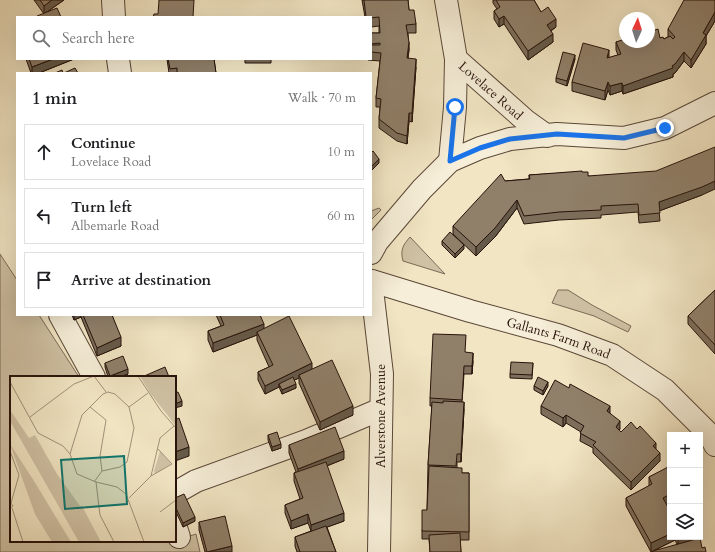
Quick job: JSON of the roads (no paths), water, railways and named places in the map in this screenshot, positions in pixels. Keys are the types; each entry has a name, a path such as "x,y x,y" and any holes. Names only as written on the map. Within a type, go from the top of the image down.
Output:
{"street":[{"path":"113,0 114,16"},
{"name":"Lovelace Road","path":"446,0 456,58 455,107 450,161"},
{"name":"Lovelace Road","path":"456,58 526,121 547,136"},
{"path":"118,60 120,72"},
{"path":"372,251 377,242 422,189 450,161 480,148 510,139 557,134 624,138 665,128 715,103"},
{"name":"Alverstone Avenue","path":"372,281 382,374 379,552"},
{"name":"Gallants Farm Road","path":"372,281 470,311 558,335 612,355 665,390 710,435 715,445"},
{"path":"61,316 93,376"},
{"path":"176,492 196,481 306,441 381,409"}]}
